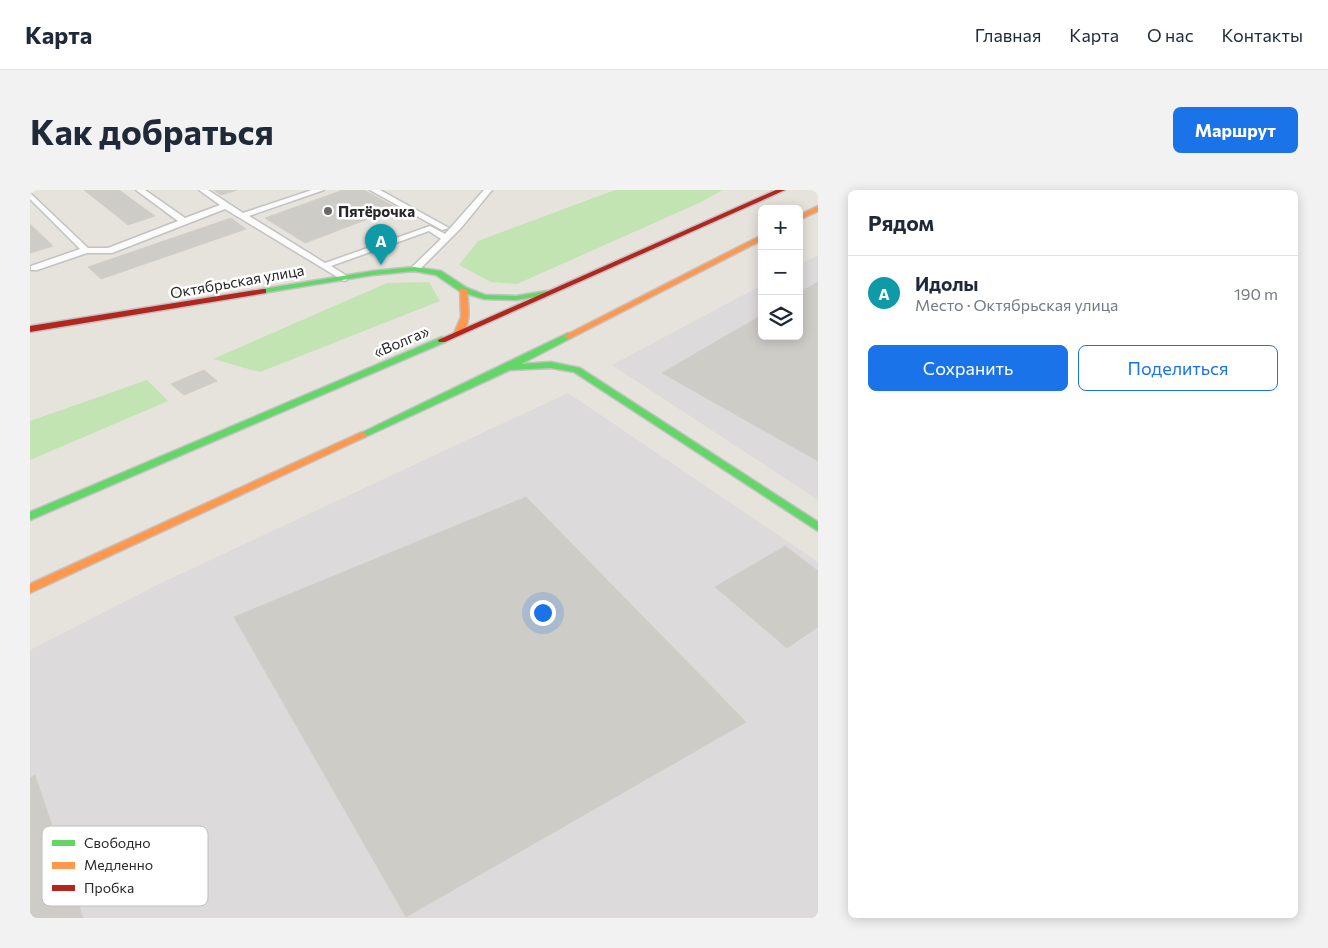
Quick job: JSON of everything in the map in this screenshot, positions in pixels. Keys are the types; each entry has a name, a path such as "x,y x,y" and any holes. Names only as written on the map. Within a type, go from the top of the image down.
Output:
{"main road":[{"name":"«Волга»","path":"30,516 458,333 782,190"},
{"path":"803,216 818,208"},
{"path":"30,589 508,367 758,239"},
{"name":"Октябрьская улица","path":"30,330 344,278 415,269 438,273 463,290 483,297 527,297 547,293"},
{"path":"458,333 464,325 466,318 463,290"},
{"path":"576,331 568,338 567,352 577,370"},
{"path":"508,367 544,364 562,365 577,370 818,527"}],"lane":[{"path":"140,190 184,221"},
{"path":"203,190 344,278"},
{"path":"242,216 320,190"},
{"path":"374,190 452,231"},
{"path":"415,269 488,190"},
{"path":"30,195 86,250"},
{"path":"31,268 86,250 109,251 226,206"},
{"path":"324,266 430,228 445,238"}],"shaded area":[{"path":"818,255 818,500 612,365 758,287 758,340 803,340 803,263"},
{"path":"568,393 818,562 818,918 30,918 30,650 161,583"}],"green space":[{"path":"615,190 723,190 699,203 517,284 491,282 459,265 478,241"},
{"path":"429,282 440,301 260,372 213,359 387,283"},
{"path":"147,380 168,401 30,460 30,421"}],"building":[{"path":"84,190 119,190 155,216 128,225"},
{"path":"214,190 237,190 221,195"},
{"path":"343,190 364,190 397,208 305,243 265,218"},
{"path":"231,218 246,229 101,279 88,267"},
{"path":"30,224 53,246 30,253"},
{"path":"818,282 818,461 662,373 758,317 758,340 803,340 803,291"},
{"path":"204,370 217,381 184,395 171,384"},
{"path":"526,497 746,722 406,917 234,617"},
{"path":"785,546 818,571 818,627 787,648 715,587"},
{"path":"35,775 52,826 42,826 42,906 79,906 83,918 30,918 30,778"}],"traffic: fast":[{"path":"263,291 373,273 414,269 438,273 464,290 484,297 516,298 547,293"},
{"path":"362,435 508,367 568,336"},
{"path":"30,516 442,340"},
{"path":"508,367 551,365 577,370 818,527"}],"traffic: slow":[{"path":"803,216 818,208"},
{"path":"568,336 758,239"},
{"path":"458,333 465,317 463,290"},
{"path":"30,589 362,435"}],"traffic: jam":[{"path":"442,340 782,190"},
{"path":"30,329 263,291"}],"place":[{"name":"Пятёрочка","path":"328,211"},
{"name":"Идолы","path":"381,265"}]}
